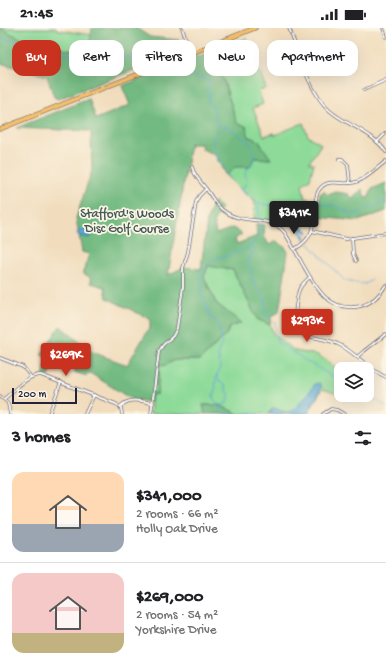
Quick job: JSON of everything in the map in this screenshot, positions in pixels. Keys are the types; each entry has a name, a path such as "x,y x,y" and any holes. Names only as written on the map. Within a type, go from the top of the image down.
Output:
{"main road":[{"path":"196,51 255,28"},
{"path":"0,129 133,76"}],"street":[{"path":"182,28 186,40"},
{"path":"289,28 312,86 323,104 336,116 366,132 386,152"},
{"path":"383,28 386,37"},
{"path":"364,90 386,80"},
{"path":"377,142 386,133"},
{"path":"339,159 342,159 348,165 350,183"},
{"path":"294,249 306,241 312,231 316,196 322,186 326,183 350,183 361,180 386,161"},
{"path":"192,167 206,190 220,208 228,214 235,217 264,221 278,226 285,233 310,277 322,294 332,302 340,306 353,307 364,305 382,292 386,285"},
{"path":"151,414 159,350 163,344 173,336 177,328 183,287 184,268 196,202 206,190"},
{"path":"312,231 341,238 352,238 386,233"},
{"path":"352,238 353,254 356,261"},
{"path":"310,277 301,284 298,292 294,320 297,329 307,336 335,343 386,377"},
{"path":"357,357 386,334"},
{"path":"0,358 23,368 31,377"},
{"path":"4,399 31,377 41,375 116,404 120,407 122,414"},
{"path":"49,414 61,382"},
{"path":"85,414 94,395"},
{"path":"0,396 8,403 10,414"},
{"path":"120,407 124,402 129,400 152,403"},
{"path":"323,414 330,409 338,410 344,414"}],"green space":[{"path":"0,28 57,28 57,30 93,35 93,40 69,40 69,62 61,62 61,40 12,40 12,63 0,63"},
{"path":"0,28 24,40 12,40 12,66 0,63"},
{"path":"92,28 136,28 150,37 179,40 132,40 132,71 124,74 124,40 90,40"},
{"path":"61,49 69,50 69,76 118,76 58,99 54,97 47,76 61,76"},
{"name":"Stafford's Woods Disc Golf Course","path":"204,54 204,76 219,76 223,78 237,123 246,126 249,137 258,140 271,159 254,158 250,167 235,167 226,176 215,155 202,149 201,144 190,144 168,275 184,267 201,269 207,220 214,201 221,208 214,222 216,234 233,228 242,234 235,239 237,244 257,236 256,224 265,225 264,236 269,245 276,241 285,247 288,252 279,312 271,317 270,325 257,319 233,270 208,266 204,277 216,303 241,323 230,327 226,335 200,360 175,360 163,366 160,362 157,394 152,394 151,402 131,399 90,373 87,376 74,372 76,368 55,359 49,377 43,376 48,358 41,355 60,326 92,352 127,365 150,327 150,319 107,298 105,287 91,283 91,278 83,273 89,254 82,252 76,218 92,170 91,131 16,128 89,99 96,119 130,105 122,86 147,76 196,76 196,57"},
{"path":"259,70 266,88 259,91 263,104 253,108 264,136 274,133 275,135 303,123 308,136 321,144 309,163 314,163 310,179 302,185 305,198 314,201 313,210 288,206 280,210 271,223 254,218 255,202 226,176 235,167 254,158 271,159 237,124 223,78 219,76 259,76"},
{"path":"386,183 386,211 358,221 318,217 320,194 324,191 328,195 336,192 349,194 352,199 363,189 365,198 369,197 372,189"},
{"path":"208,266 233,270 257,319 270,325 274,335 295,351 318,355 334,366 334,393 322,389 308,414 238,414 219,405 204,405 205,414 150,414 152,394 157,394 160,361 163,366 175,360 200,360 226,335 230,327 241,323 216,303 204,277"},
{"path":"203,405 219,405 238,414 205,414"}],"water":[{"path":"84,229 89,231 92,233 91,236 88,238 79,236 77,233 79,230"},
{"path":"319,383 322,387 307,414 269,414 274,408 285,412 294,409 315,384"}],"waterway":[{"path":"0,38 35,47 42,52 51,51 89,58 132,57"},
{"path":"194,76 208,80 209,86 206,91 211,94 208,102 215,111 218,128 213,142 218,160 223,169 236,185 250,198 261,203 277,207 284,211"},
{"path":"218,126 228,127 250,143 256,156 250,167 246,170 245,175 247,182 242,191"},
{"path":"318,205 333,205 353,214 359,213 386,200"},
{"path":"258,203 259,217"},
{"path":"276,206 289,203 314,205"},
{"path":"284,211 307,232"},
{"path":"220,407 218,407 213,397 216,377 220,368 218,352 222,343 219,327 215,320 210,317 204,299 201,295 202,270 216,257 225,257 236,252 238,253 251,245 258,238 261,229 260,223"},
{"path":"298,226 305,239"},
{"path":"308,243 344,280 365,284 372,280"},
{"path":"252,246 253,253 249,256 247,262 251,270 252,279 257,288 265,297 265,313 275,323 277,342 334,377"},
{"path":"217,375 219,381 225,385 227,392 230,394 227,403 220,407"},
{"path":"374,399 386,406"},
{"path":"220,407 221,413 234,414"},
{"path":"244,414 248,412 257,414"}]}
